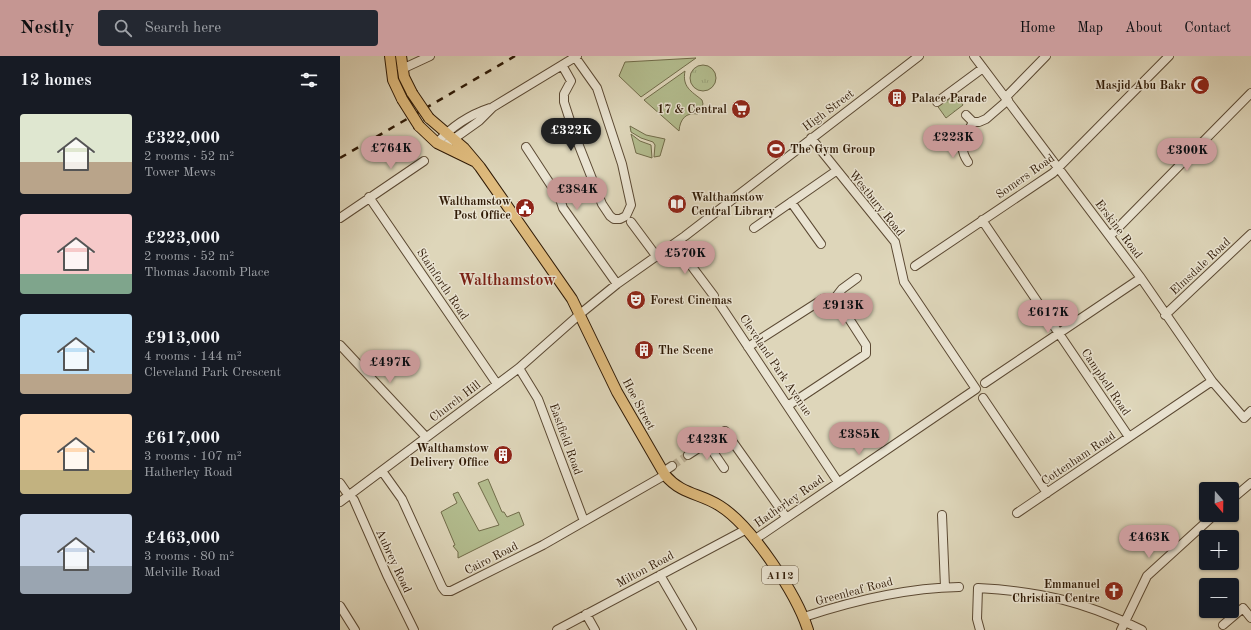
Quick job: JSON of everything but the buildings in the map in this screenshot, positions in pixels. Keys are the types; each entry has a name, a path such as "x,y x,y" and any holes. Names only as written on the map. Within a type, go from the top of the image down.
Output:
{"main road":[{"name":"Hoe Street","path":"390,56 393,80 402,99 419,126 441,145 474,161"},
{"name":"Hoe Street","path":"401,56 405,81 429,118 464,148 480,167 566,289 580,314 616,392 664,474 675,486 724,509 745,530 783,579 804,617 808,630"},
{"path":"391,70 402,69"}],"street":[{"path":"402,69 430,56"},
{"name":"High Street","path":"580,314 617,284 675,244 919,56"},
{"name":"Erskine Road","path":"974,56 1141,278 1165,315 1212,381 1244,418 1251,411"},
{"path":"966,114 973,122 980,122 986,119 1046,56"},
{"name":"Somers Road","path":"915,266 1059,168 1169,56"},
{"path":"441,145 449,136 478,121 493,107 562,65 576,57 597,88 622,164 631,205 626,216 620,219 614,219 610,216 602,204 574,133 564,102 564,94 571,81 562,65"},
{"path":"937,102 983,68"},
{"path":"1110,236 1251,93"},
{"path":"968,162 962,154 961,148 973,122"},
{"name":"Westbury Road","path":"811,138 836,171 895,242 904,282 976,388"},
{"path":"526,147 560,199 563,208 617,284"},
{"path":"340,218 424,161"},
{"path":"754,228 836,171"},
{"name":"Stainforth Road","path":"369,197 497,384"},
{"path":"791,202 821,244"},
{"name":"Campbell Road","path":"982,220 1129,437"},
{"path":"631,222 657,257"},
{"name":"Elmsdale Road","path":"1165,315 1251,234"},
{"path":"675,244 714,296"},
{"path":"748,347 823,299 835,298 842,289 858,278"},
{"path":"985,383 1141,278"},
{"path":"789,405 866,354 866,345 835,298"},
{"name":"Cleveland Park Avenue","path":"719,303 789,405 838,482"},
{"name":"Church Hill","path":"340,502 351,498 382,471 426,437 439,429 520,368 580,314"},
{"path":"340,345 426,437"},
{"name":"Eastfield Road","path":"520,368 538,399 584,522"},
{"name":"Cottenham Road","path":"1017,513 1212,381"},
{"name":"Hatherley Road","path":"754,540 976,388"},
{"path":"982,398 1047,493"},
{"path":"688,456 725,431 786,517"},
{"path":"707,443 724,468"},
{"name":"Cairo Road","path":"382,471 402,499 444,591 450,591 481,577 584,522 664,474 672,466"},
{"name":"Aubrey Road","path":"340,483 351,498 414,630"},
{"path":"1239,493 1251,483"},
{"path":"942,515 945,587"},
{"path":"1121,630 1147,576 1152,569 1206,522"},
{"name":"Milton Road","path":"557,630 745,530"},
{"path":"660,575 692,630"},
{"name":"Greenleaf Road","path":"804,617 838,605 886,594 945,587 959,587"},
{"path":"980,630 977,619 978,588 1011,590 1047,595 1090,607 1142,630"},
{"path":"340,606 355,630"},
{"path":"1223,625 1243,608 1251,618"},
{"path":"586,614 595,630"}],"green space":[{"path":"696,58 641,97 619,76 625,62"},
{"path":"703,65 713,68 716,78 713,88 703,91 693,88 690,78 693,68"},
{"path":"685,71 684,76 686,85 702,100 703,104 698,114 690,114 684,117 679,131 644,100"},
{"path":"954,92 963,105 946,118 936,104"},
{"path":"630,126 646,135 665,139 660,156 654,157 655,145 653,142 641,138 631,132"},
{"path":"631,134 640,141 651,145 652,158 636,153"},
{"path":"488,479 502,512 504,512 507,517 519,512 524,525 458,558 458,552 453,546 455,545 441,512 457,503 453,494 458,492 479,531 499,525 478,483"}],"tunnel":[{"path":"672,466 688,455"}],"railway":[{"path":"340,158 515,56"}],"place":[{"name":"Masjid Abu Bakr","path":"1200,85"},
{"name":"Palace Parade","path":"897,98"},
{"name":"17 & Central","path":"741,109"},
{"name":"The Gym Group","path":"776,149"},
{"name":"Walthamstow Central Library","path":"677,204"},
{"name":"Walthamstow Post Office","path":"525,208"},
{"name":"Forest Cinemas","path":"636,300"},
{"name":"The Scene","path":"644,350"},
{"name":"Walthamstow Delivery Office","path":"503,455"},
{"name":"Emmanuel Christian Centre","path":"1114,591"}],"district":[{"name":"Walthamstow","path":"507,279"}]}
